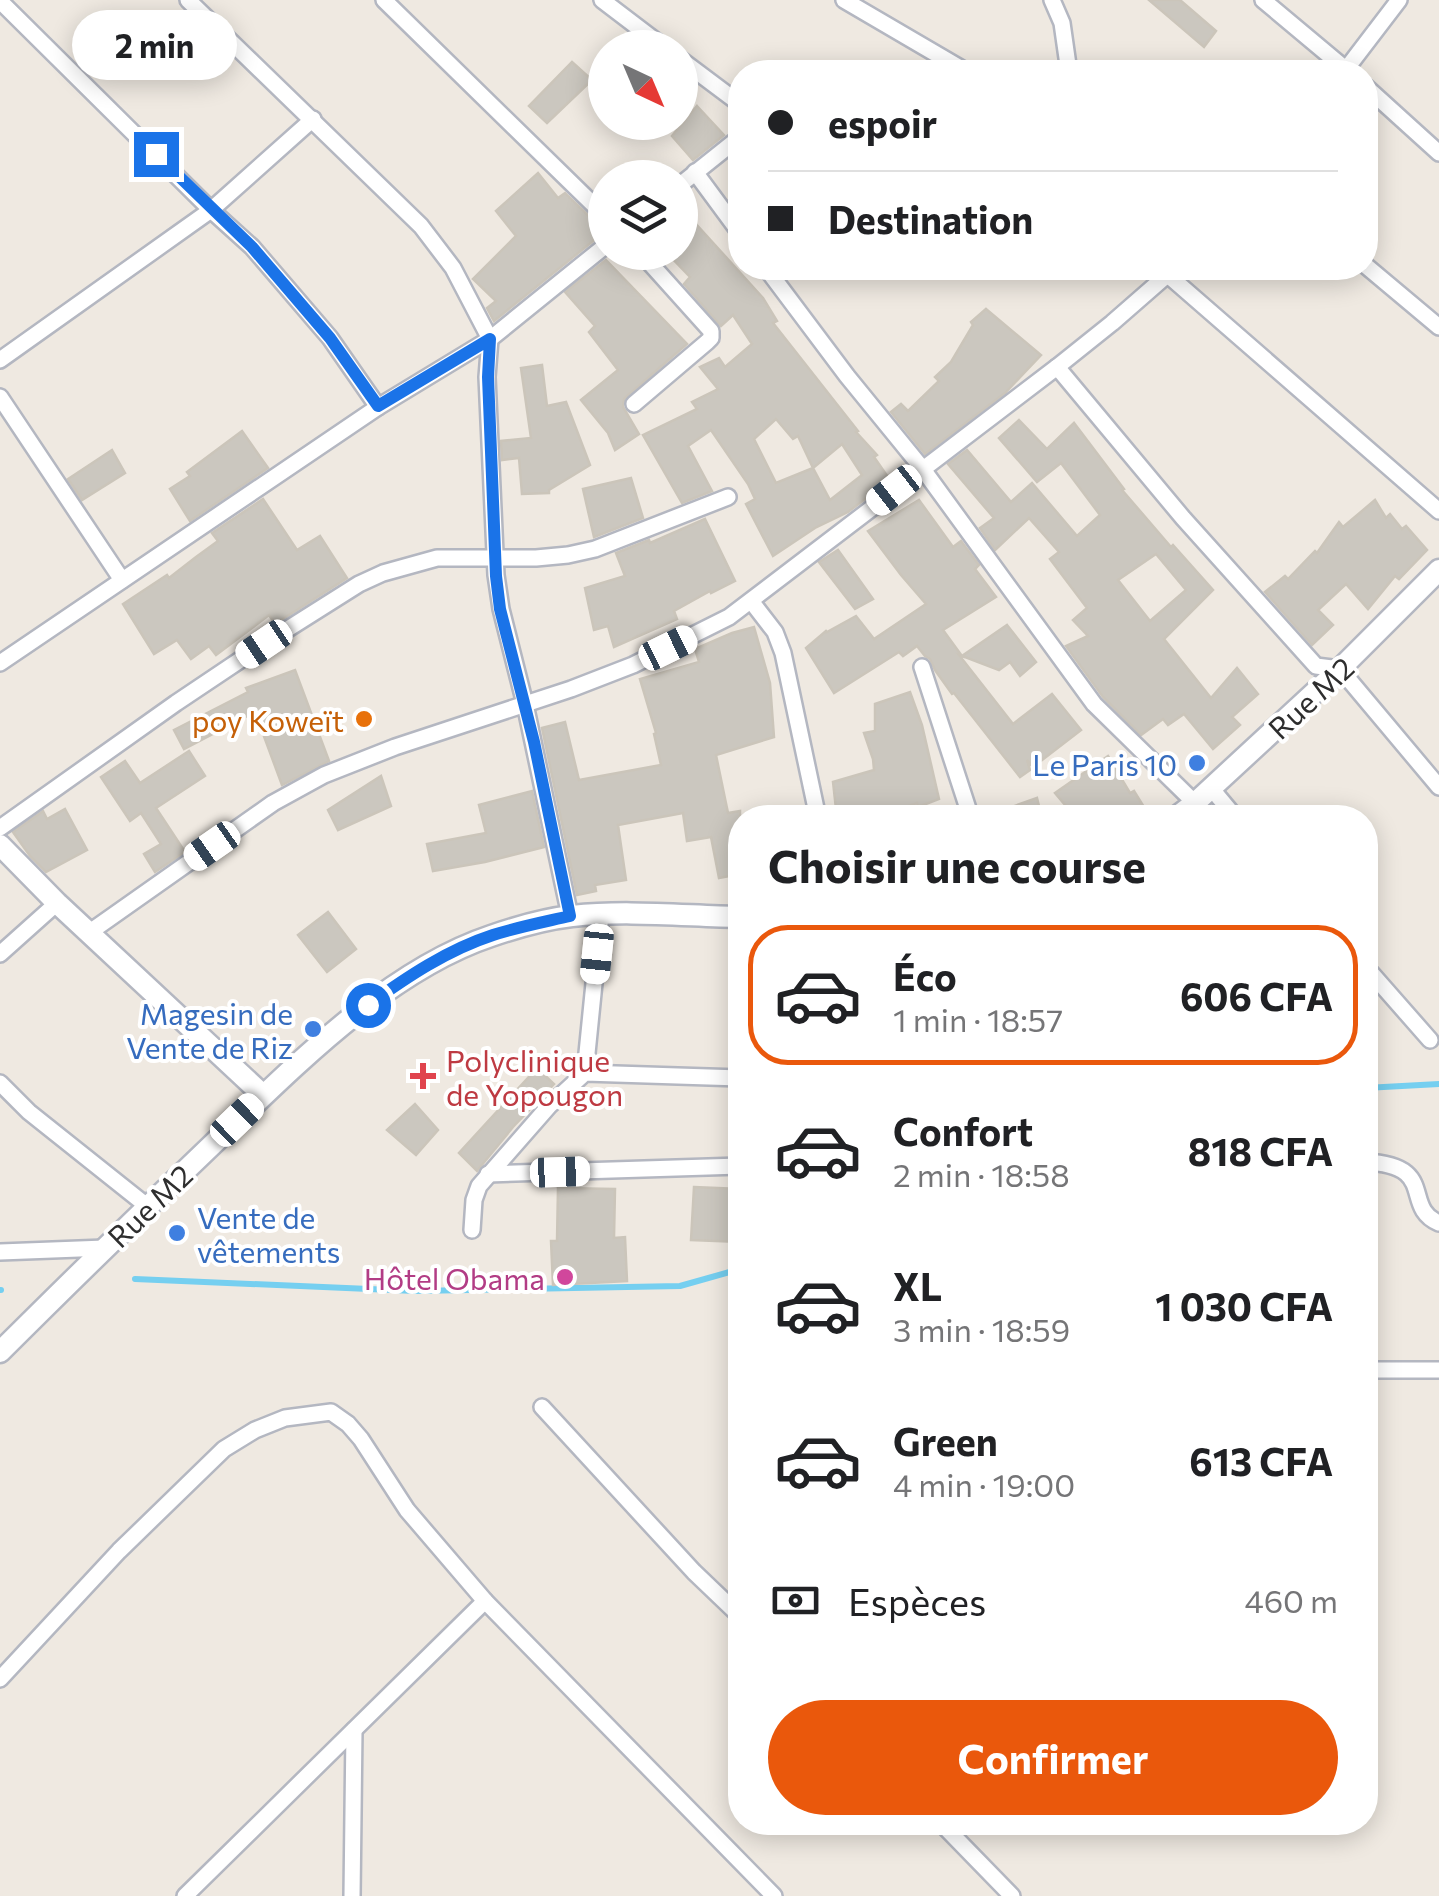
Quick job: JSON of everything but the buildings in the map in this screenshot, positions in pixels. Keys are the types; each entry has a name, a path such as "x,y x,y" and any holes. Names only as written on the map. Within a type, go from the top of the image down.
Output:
{"street":[{"path":"188,0 405,208 437,244 490,339 488,377 500,609 525,704 570,916"},
{"path":"384,0 588,199"},
{"path":"602,0 641,30"},
{"path":"844,0 946,60"},
{"path":"1052,0 1062,24 1067,60"},
{"path":"1263,0 1333,60"},
{"path":"1356,60 1399,0"},
{"path":"0,1 252,247 358,374 378,406"},
{"path":"698,72 728,95"},
{"path":"1378,98 1439,152"},
{"path":"0,360 211,210 312,119"},
{"path":"698,170 728,146"},
{"path":"698,176 728,217"},
{"path":"0,664 378,406 490,339 588,260"},
{"path":"634,404 711,338 708,325 657,270"},
{"path":"1378,276 1439,327"},
{"path":"775,280 922,468 1094,704 1216,805"},
{"path":"90,932 273,804 324,775 633,665 730,617 1057,368 1160,280"},
{"path":"1181,280 1439,511"},
{"path":"1057,368 1183,518 1316,666 1340,670 1439,787"},
{"path":"0,396 122,580"},
{"path":"0,828 176,703 360,584 409,564 437,558 568,555 595,549 728,497"},
{"name":"Rue M2","path":"1192,805 1340,670 1439,570"},
{"path":"751,601 775,632 783,653 815,805"},
{"path":"922,667 967,805"},
{"path":"0,845 263,1096"},
{"path":"0,954 57,903"},
{"path":"472,1230 478,1186 584,1073 601,914"},
{"name":"Rue M2","path":"0,1352 263,1096 368,1005 410,975 490,936 570,916 728,917"},
{"path":"1378,981 1430,1040"},
{"path":"584,1073 728,1078"},
{"path":"0,1083 29,1112 148,1206"},
{"path":"1378,1163 1403,1168 1414,1176 1423,1211 1439,1223"},
{"path":"488,1174 728,1166"},
{"path":"0,1252 105,1248"},
{"path":"1378,1370 1439,1370"},
{"path":"542,1407 728,1605"},
{"path":"0,1679 119,1551 224,1449 254,1430 285,1418 330,1412 362,1439 407,1510 485,1601 774,1896"},
{"path":"185,1896 485,1601"},
{"path":"352,1896 354,1730"},
{"path":"953,1835 1012,1896"},
{"path":"204,1878 204,1896"}],"waterway":[{"path":"1378,1087 1439,1084"},
{"path":"135,1279 415,1291 680,1286 728,1272"}],"place":[{"name":"poy Koweït","path":"364,719"},
{"name":"Le Paris 10","path":"1197,763"},
{"name":"Magesin de Vente de Riz","path":"313,1029"},
{"name":"Polyclinique de Yopougon","path":"423,1076"},
{"name":"Vente de vêtements","path":"177,1233"},
{"name":"Hôtel Obama","path":"565,1277"}],"route":[{"path":"156,154 252,247 330,338 378,406 490,339 488,377 500,609 534,742 570,916 490,936 460,948 410,975 368,1005"}]}
